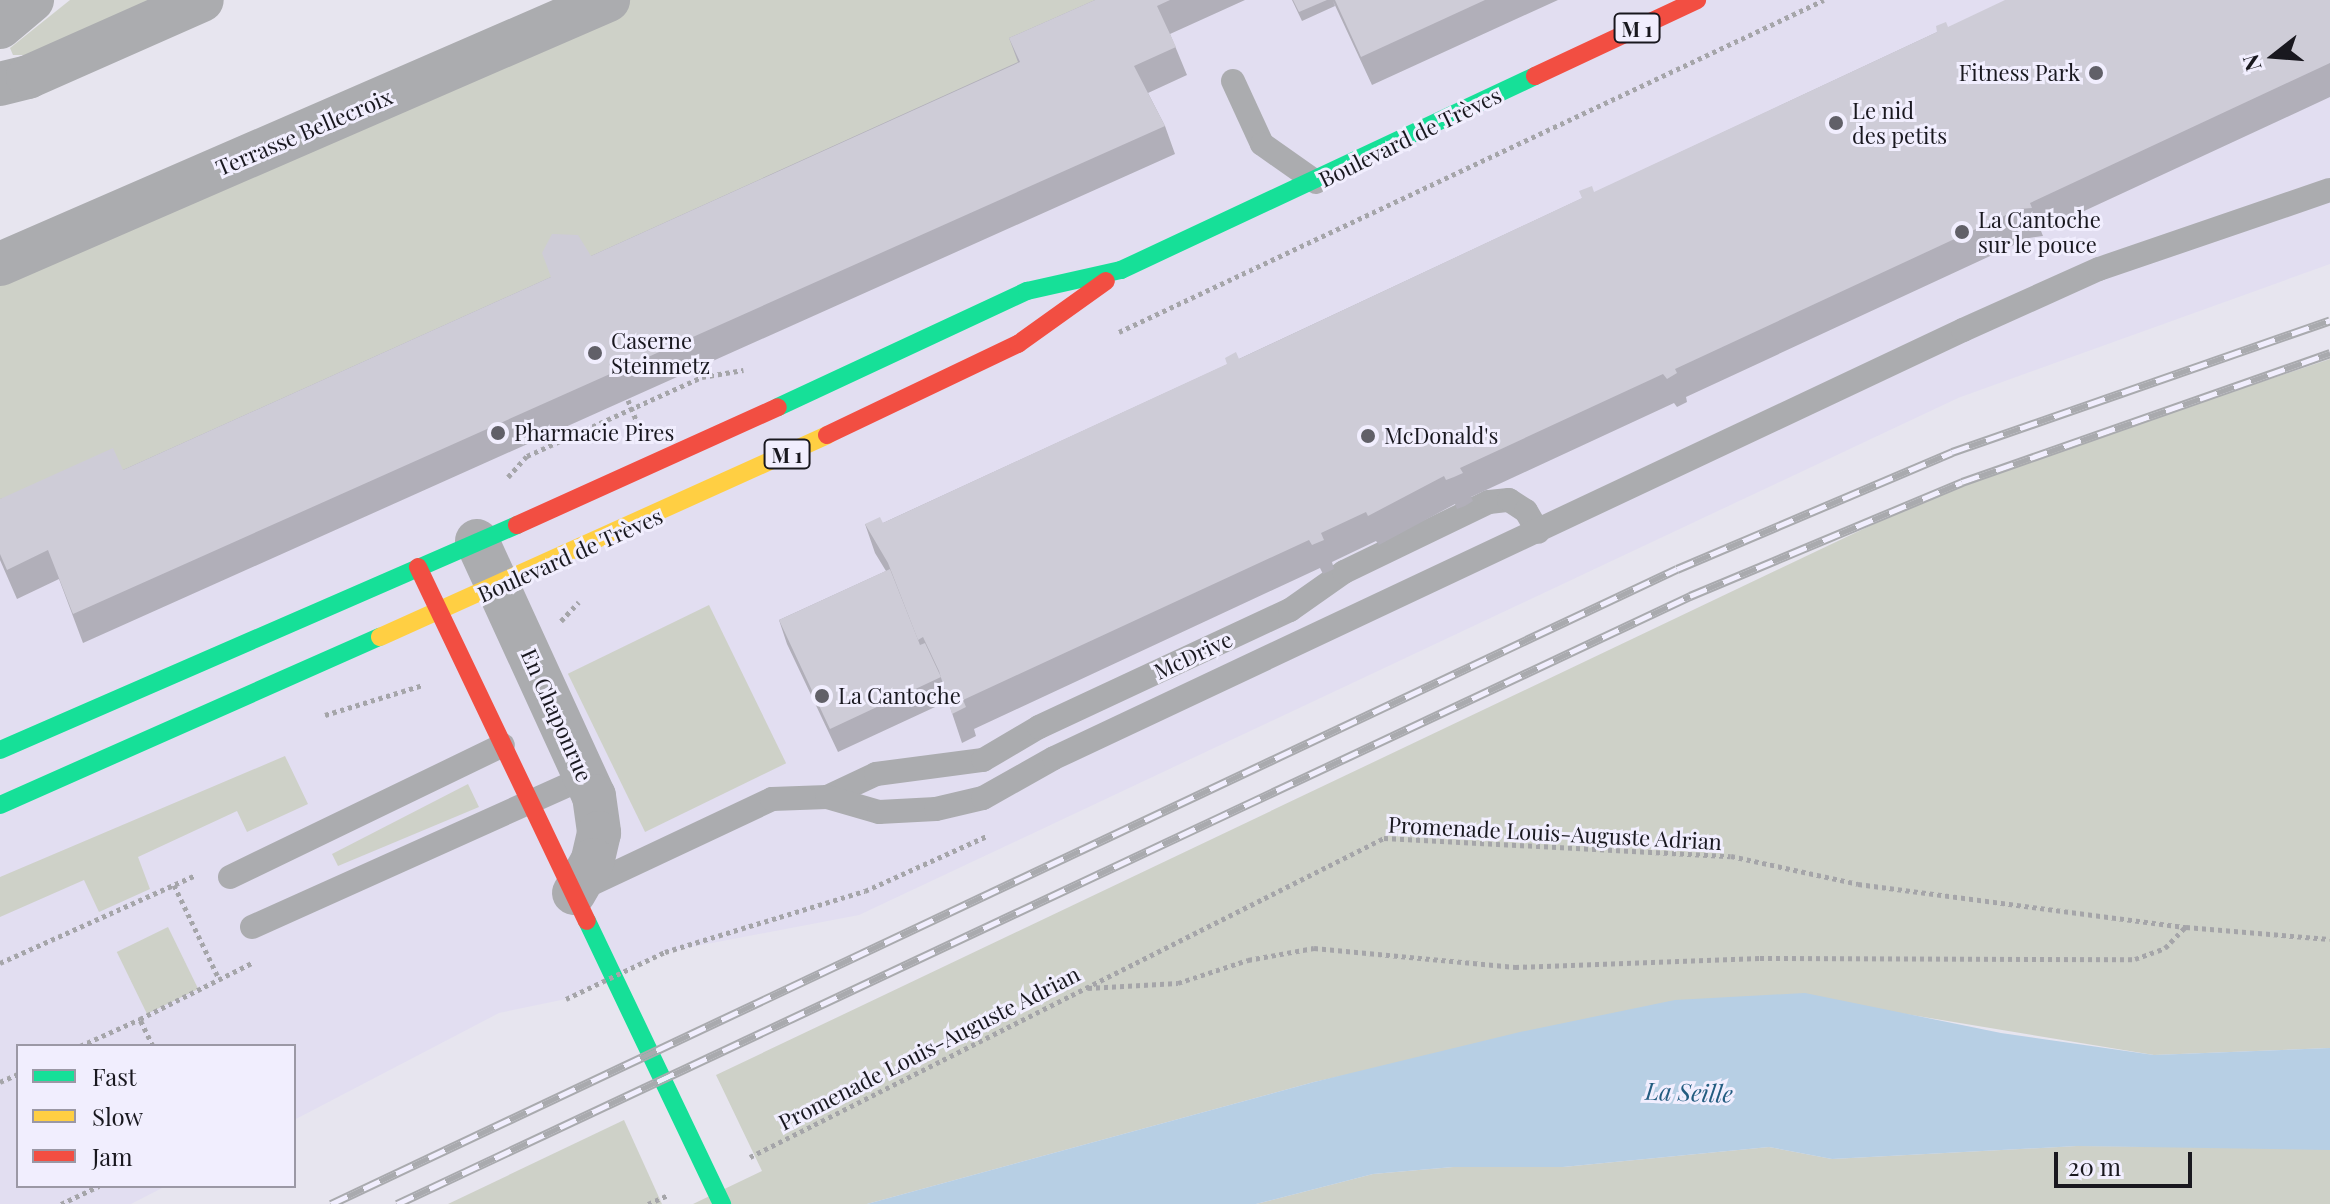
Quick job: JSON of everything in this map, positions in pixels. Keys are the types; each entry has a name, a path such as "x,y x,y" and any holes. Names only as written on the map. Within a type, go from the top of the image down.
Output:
{"main road":[{"name":"Boulevard de Trèves","path":"0,805 441,614 1018,344 1121,270 1316,182 1697,0"},
{"name":"Boulevard de Trèves","path":"0,750 646,469 1027,291 1121,270"},
{"path":"418,567 716,1191"}],"street":[{"path":"0,27 32,0"},
{"path":"0,84 28,77 202,0"},
{"name":"Terrasse Bellecroix","path":"0,264 608,0"},
{"name":"En Chaponrue","path":"477,541 586,777 599,833"},
{"path":"574,893 593,860 599,833"}],"lane":[{"path":"1233,81 1262,144 1316,182"},
{"path":"574,893 656,851 772,799 827,797 879,812 936,809 983,798 1054,758 1538,532 1736,435 2099,269 2330,190"},
{"name":"McDrive","path":"827,797 876,774 983,760 1039,727 1290,610 1344,572 1489,502 1509,500 1526,511 1538,532"},
{"path":"230,877 503,745"},
{"path":"252,927 532,804 586,777"},
{"path":"599,833 639,852 656,851"}],"path":[{"path":"1104,339 1824,0"},
{"path":"500,485 527,456 702,377 754,368"},
{"path":"628,400 639,429"},
{"path":"529,652 582,597"},
{"path":"566,999 665,952 865,891 994,833"},
{"name":"Promenade Louis-Auguste Adrian","path":"716,1191 1083,988 1384,838 1731,856 1858,884 2186,927 2330,939"},
{"path":"0,963 200,873"},
{"path":"174,885 219,979"},
{"path":"1083,988 1178,983 1248,960 1314,948 1515,967 1760,958 2135,959 2165,948 2186,927"},
{"path":"84,1044 256,961"},
{"path":"140,1019 152,1044"},
{"path":"61,1204 95,1188"}],"shaded area":[{"path":"70,0 154,0 27,55 13,55 10,48"},
{"path":"567,0 1168,0 0,532 0,247"},
{"name":"Caserne Steinmetz","path":"1168,0 2330,0 2330,264 1958,398 859,915 665,952 566,999 499,1013 296,1119 296,1044 16,1044 16,1188 162,1188 131,1204 0,1204 0,530"},
{"path":"2330,359 2330,1048 2154,1055 1875,1009 1609,1017 1314,1082 867,1204 693,1204 762,1171 716,1075 1962,482"},
{"path":"709,605 786,763 645,832 568,674"},
{"path":"285,756 308,804 247,832 237,811 138,857 150,889 99,912 84,880 0,917 0,877"},
{"path":"468,784 479,807 338,866 332,854"},
{"path":"168,927 198,989 147,1014 117,952"},
{"path":"624,1120 662,1204 448,1204"},
{"path":"2077,1146 2330,1150 2330,1204 1256,1204 1373,1174 1453,1167 1563,1167 1769,1147 1832,1159"}],"water":[{"name":"La Seille","path":"1805,993 2001,1033 2154,1055 2330,1048 2330,1150 2077,1146 1832,1159 1769,1147 1563,1167 1453,1167 1373,1174 1256,1204 867,1204 1314,1082 1520,1032 1675,1000"}],"building":[{"name":"Caserne Steinmetz","path":"1095,0 1170,0 1157,6 1176,47 1134,66 1165,126 73,614 48,550 7,570 0,554 0,499 113,448 123,470 551,277 542,253 552,234 578,235 591,256 1020,62 1009,38"},
{"path":"1293,0 1327,0 1299,12"},
{"path":"1335,0 1485,0 1361,57"},
{"path":"2005,0 2330,0 2330,63 2030,203 2032,208 2019,209 1675,369 1677,373 1667,379 1663,374 1460,468 1463,473 1446,480 1444,476 1368,516 1366,512 1321,533 1324,540 1312,545 1309,540 963,700 966,707 952,714 939,671 923,637 918,640 888,563 865,524 880,517 883,523 1227,364 1225,358 1236,352 1239,359 1582,198 1579,191 1592,186 1594,192 1937,32 1936,26 1946,22 1948,27"},
{"path":"890,569 920,645 925,643 941,677 830,729 779,620"}],"railway":[{"path":"331,1204 1677,569 1952,452 2330,320"},
{"path":"397,1204 1690,596 1962,482 2330,353"}],"traffic: fast":[{"path":"778,407 1027,291 1121,270 1535,76"},
{"path":"0,750 517,525"},
{"path":"0,805 380,637"},
{"path":"587,921 722,1204"}],"traffic: slow":[{"path":"380,637 827,435"}],"traffic: jam":[{"path":"1535,76 1697,0"},
{"path":"827,435 1018,344 1106,281"},
{"path":"517,525 778,407"},
{"path":"418,567 587,921"}],"place":[{"name":"Fitness Park","path":"2096,73"},
{"name":"Le nid des petits","path":"1836,123"},
{"name":"La Cantoche sur le pouce","path":"1962,232"},
{"name":"Caserne Steinmetz","path":"595,353"},
{"name":"Pharmacie Pires","path":"498,433"},
{"name":"McDonald's","path":"1368,436"},
{"name":"La Cantoche","path":"822,696"}]}
